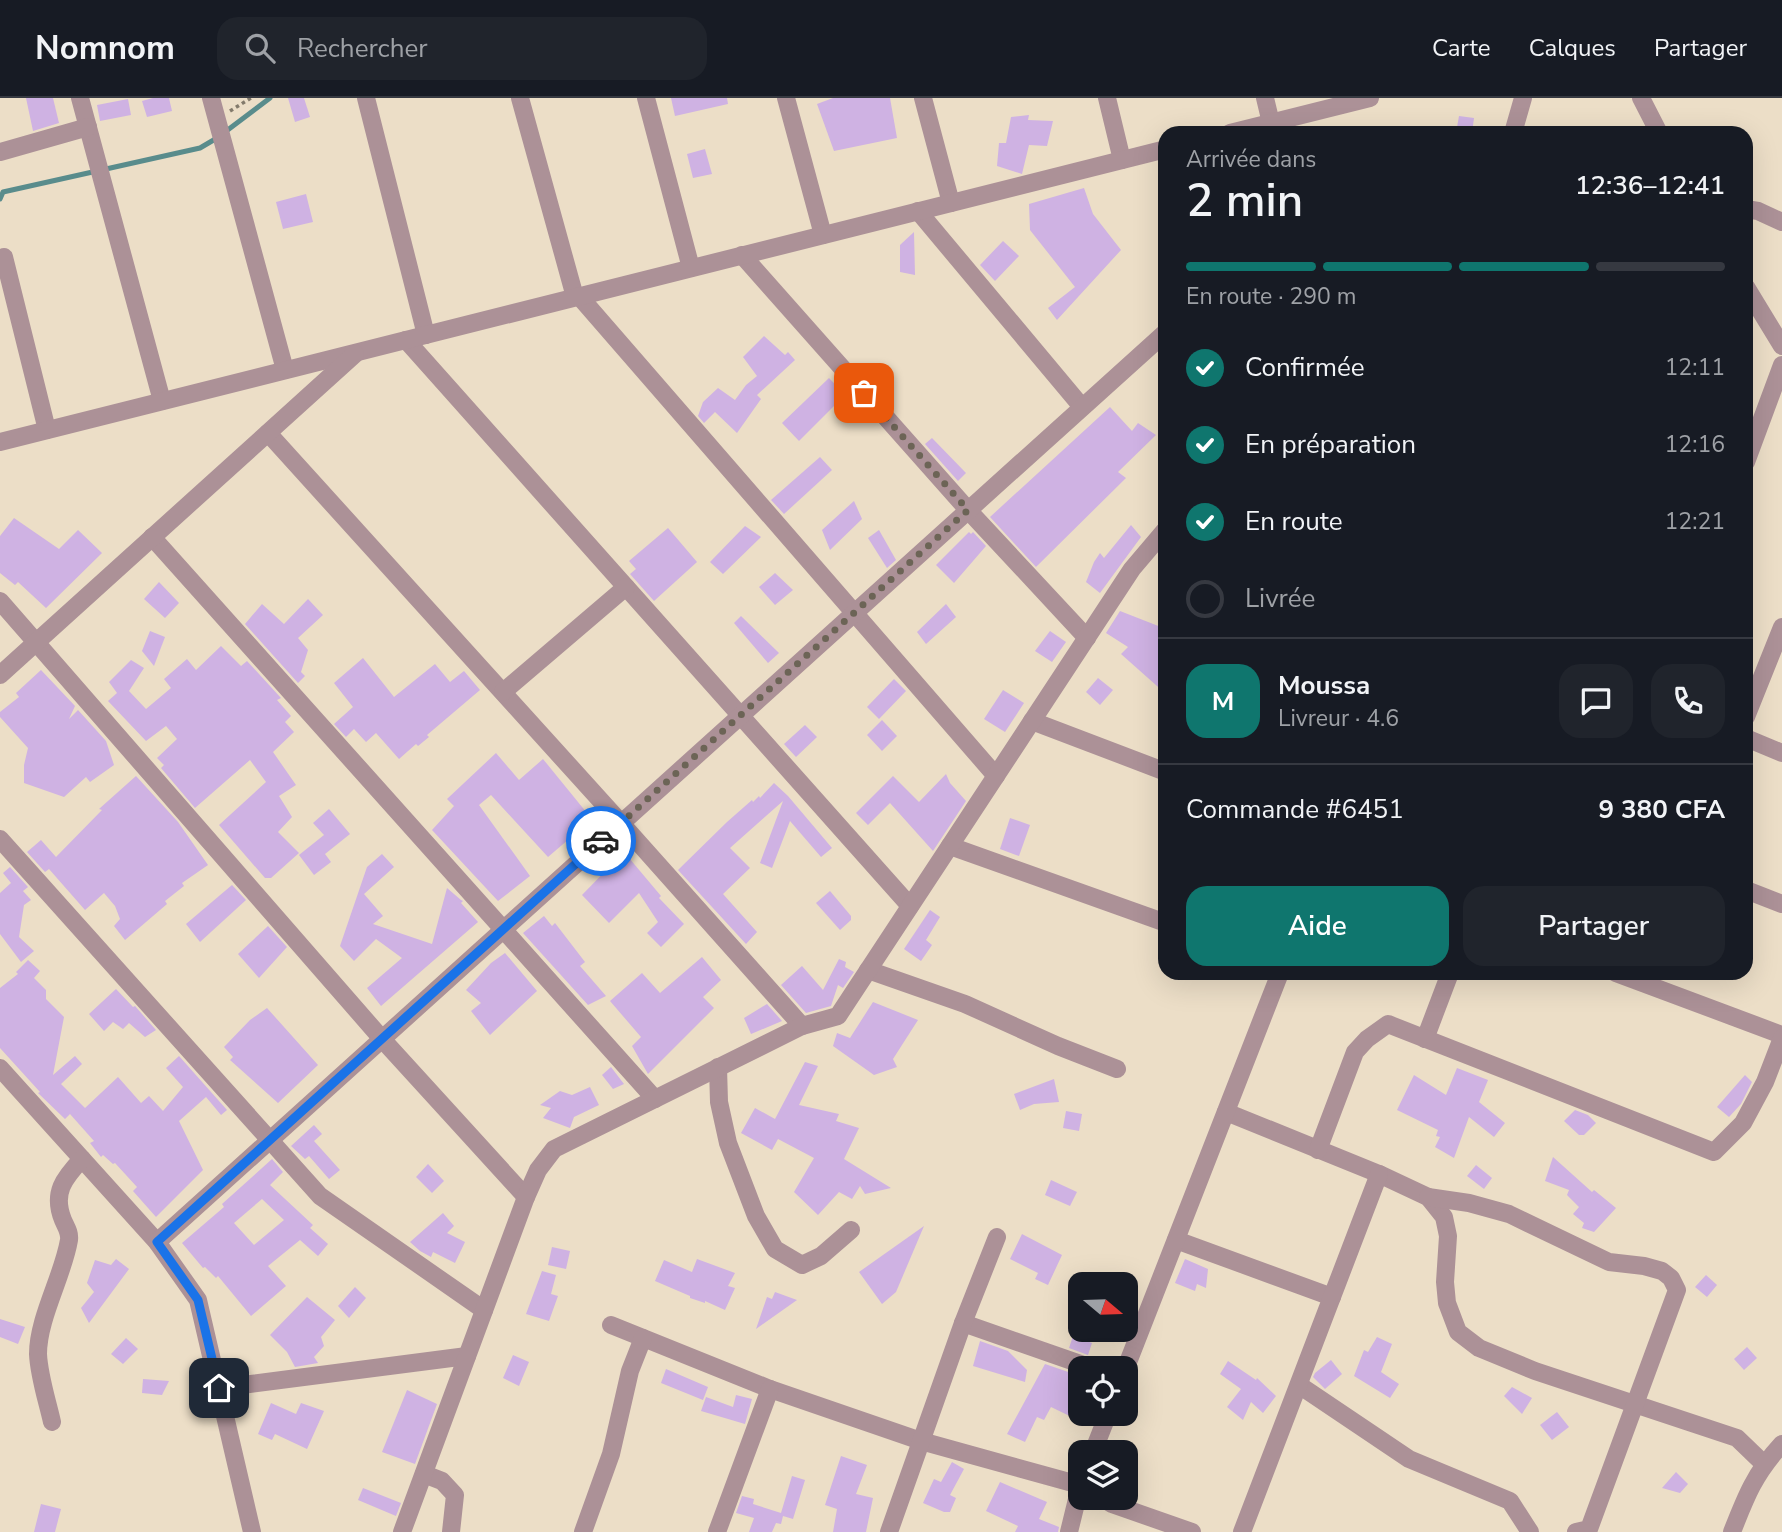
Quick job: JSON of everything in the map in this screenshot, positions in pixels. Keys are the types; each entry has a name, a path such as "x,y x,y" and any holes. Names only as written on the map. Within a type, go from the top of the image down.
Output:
{"street":[{"path":"80,98 162,401"},
{"path":"211,98 285,370"},
{"path":"366,98 426,335"},
{"path":"520,98 577,297 996,776"},
{"path":"646,98 691,268"},
{"path":"786,98 823,235"},
{"path":"923,98 951,203"},
{"path":"1107,98 1122,160"},
{"path":"1265,98 1271,123"},
{"path":"1259,126 1370,98"},
{"path":"1515,126 1522,98"},
{"path":"1641,98 1655,126"},
{"path":"0,152 88,127"},
{"path":"0,442 1158,151"},
{"path":"1753,210 1782,222"},
{"path":"918,211 1082,407"},
{"path":"742,255 968,510 1087,638"},
{"path":"4,257 47,430"},
{"path":"1753,298 1782,346"},
{"path":"157,1242 1158,339"},
{"path":"406,340 910,906"},
{"path":"0,675 358,352"},
{"path":"1753,442 1782,365"},
{"path":"268,433 802,1026"},
{"path":"152,537 655,1099"},
{"path":"402,1532 538,1170 554,1150 802,1026 838,1016 1132,569 1158,538"},
{"path":"503,692 626,587"},
{"path":"0,601 382,1038 526,1196"},
{"path":"1753,700 1782,627"},
{"path":"1032,721 1158,769"},
{"path":"1753,741 1782,753"},
{"path":"0,839 320,1196 484,1310"},
{"path":"950,846 1158,920"},
{"path":"1753,893 1782,904"},
{"path":"868,970 965,1004 1117,1069"},
{"path":"1130,1356 1277,980"},
{"path":"1425,1038 1447,980"},
{"path":"1318,1150 1355,1052 1367,1039 1388,1024 1714,1152 1742,1124 1765,1082 1782,1037 1634,980"},
{"path":"718,1068 719,1102 728,1143 756,1216 775,1249 802,1265 821,1256 851,1230"},
{"path":"0,1070 157,1242 198,1300 252,1532"},
{"path":"1226,1112 1379,1174 1428,1197 1469,1202 1509,1214 1609,1262 1644,1266 1662,1271 1671,1278 1676,1290 1588,1531"},
{"path":"52,1422 38,1354 41,1330 66,1256 69,1234 61,1217 58,1192 65,1176 82,1159"},
{"path":"1242,1532 1379,1174"},
{"path":"1428,1197 1444,1217 1448,1236 1447,1303 1458,1332 1479,1348 1513,1362 1737,1438 1764,1464"},
{"path":"889,1532 997,1237"},
{"path":"1176,1240 1332,1297"},
{"path":"964,1323 1068,1360"},
{"path":"611,1325 770,1389 921,1441 1068,1483"},
{"path":"583,1532 611,1454 630,1371 643,1338"},
{"path":"219,1388 467,1356"},
{"path":"1299,1385 1409,1460 1510,1501 1530,1532"},
{"path":"717,1532 770,1389"},
{"path":"1732,1532 1749,1487 1764,1464 1782,1444"},
{"path":"424,1474 442,1482 455,1495 451,1532"},
{"path":"1069,1532 1074,1510"},
{"path":"1129,1510 1192,1532"}],"path":[{"path":"217,119 251,98"}],"building":[{"path":"26,98 53,98 59,123 33,131"},
{"path":"169,98 172,111 147,117 142,101"},
{"path":"288,98 304,98 310,117 295,122"},
{"path":"671,98 727,98 728,104 675,116"},
{"path":"833,98 890,98 897,138 834,151 817,104"},
{"path":"128,99 131,115 100,121 97,105"},
{"path":"1029,115 1028,120 1053,121 1047,146 1029,145 1022,174 997,166 999,143 1006,143 1011,117"},
{"path":"1459,116 1474,118 1473,126 1457,126"},
{"path":"705,149 712,174 693,178 687,154"},
{"path":"1084,188 1093,214 1121,250 1057,320 1048,308 1075,287 1030,230 1029,204"},
{"path":"306,194 313,222 283,229 276,202"},
{"path":"914,232 915,275 900,272 900,245"},
{"path":"1003,241 1019,256 995,281 980,265"},
{"path":"764,336 785,355 788,352 795,360 757,395 761,399 737,433 715,412 704,423 698,416 703,402 718,388 735,400 757,376 743,357"},
{"path":"829,378 845,395 799,441 782,423"},
{"path":"1110,407 1132,431 1138,423 1156,435 1118,472 1126,478 1036,567 990,517"},
{"path":"932,438 966,473 958,481 925,444"},
{"path":"820,457 832,470 784,514 771,500"},
{"path":"854,501 862,519 830,550 822,530"},
{"path":"14,518 59,549 78,530 102,553 46,608 18,582 15,585 0,573 0,536"},
{"path":"1131,525 1141,537 1100,593 1086,582 1094,562 1100,553 1104,558"},
{"path":"745,526 761,537 723,574 710,562"},
{"path":"668,528 697,562 654,601 630,574 636,569 629,561"},
{"path":"879,530 896,560 887,568 868,538"},
{"path":"969,532 973,532 986,546 954,583 936,565"},
{"path":"775,573 793,590 775,605 759,587"},
{"path":"159,582 179,603 165,618 144,599"},
{"path":"308,599 323,615 298,638 308,650 301,672 305,676 298,683 245,624 262,604 284,624"},
{"path":"946,604 956,617 926,644 917,632"},
{"path":"1120,611 1158,626 1158,687 1121,654 1128,647 1106,633"},
{"path":"741,616 779,653 768,663 734,623"},
{"path":"150,631 165,637 154,666 142,651"},
{"path":"1050,631 1066,642 1052,662 1035,651"},
{"path":"221,646 241,666 247,661 281,698 277,700 291,716 285,722 294,732 273,752 296,785 279,796 292,817 278,832 299,853 271,878 265,878 219,825 266,782 250,760 195,808 161,768 164,765 157,758 177,739 166,726 146,741 108,701 117,693 109,682 131,660 144,668 129,691 146,709 171,688 164,679 187,659 196,670"},
{"path":"363,658 394,697 435,664 450,682 464,671 480,690 427,735 429,737 399,759 376,733 366,742 354,729 346,737 334,724 353,707 334,683"},
{"path":"41,670 75,706 69,719 78,710 106,741 114,765 90,782 86,777 64,797 24,783 28,748 0,717 0,712 19,697 16,693"},
{"path":"1098,678 1113,690 1100,705 1086,692"},
{"path":"894,679 906,691 879,719 867,707"},
{"path":"1003,690 1024,703 1005,732 984,719"},
{"path":"882,720 897,736 882,751 867,735"},
{"path":"805,725 817,737 796,757 784,744"},
{"path":"496,753 519,780 543,759 591,818 548,857 491,795 479,805 530,876 498,901 432,830 454,806 447,799"},
{"path":"946,774 950,783 966,801 933,851 890,803 868,825 856,813 893,776 919,802"},
{"path":"136,776 178,822 208,865 182,883 184,886 165,901 167,904 125,940 114,926 120,919 115,906 104,893 85,910 49,869 45,872 27,852 41,840 56,857 102,810 99,809"},
{"path":"774,783 832,848 821,857 790,821 772,868 760,863 783,801 730,848 750,868 723,894 757,932 746,944 678,870 727,822 752,800 753,802 759,796 760,798"},
{"path":"329,809 350,834 325,854 331,862 314,875 299,855 324,835 313,823"},
{"path":"1010,818 1030,825 1019,856 1000,849"},
{"path":"624,852 661,896 659,898 684,924 661,947 647,933 658,922 639,893 609,923 582,895"},
{"path":"382,854 394,867 364,894 383,916 373,924 432,944 447,888 463,901 461,903 478,922 381,1006 367,988 402,958 376,939 354,961 340,946 367,867"},
{"path":"10,867 28,887 23,891 31,900 24,905 19,937 34,951 21,962 0,934 0,893 11,883 3,873"},
{"path":"232,885 246,900 200,942 186,924"},
{"path":"830,891 851,916 851,920 840,930 816,903"},
{"path":"930,910 940,917 926,940 932,945 921,961 904,949"},
{"path":"544,916 552,926 555,923 585,962 580,966 606,996 588,1005 523,933"},
{"path":"268,926 287,947 259,978 238,954"},
{"path":"505,953 537,991 490,1035 471,1011 481,1003 466,990 491,963"},
{"path":"702,957 721,980 703,997 714,1008 648,1074 632,1046 641,1037 610,1001 642,973 660,993"},
{"path":"839,959 846,962 845,967 854,972 843,988 838,985 831,1006 806,1013 781,985 802,966 823,990"},
{"path":"28,960 40,971 34,978 46,990 46,999 64,1017 53,1075 75,1056 82,1064 61,1084 85,1108 118,1077 141,1103 149,1096 163,1111 183,1087 166,1068 179,1056 227,1110 221,1115 206,1097 179,1121 203,1170 156,1217 133,1191 137,1187 115,1163 103,1155 101,1157 90,1143 94,1141 70,1114 65,1119 38,1093 40,1092 0,1048 0,988 18,974 16,972"},
{"path":"116,989 156,1030 145,1037 129,1023 123,1029 113,1022 104,1031 89,1014"},
{"path":"873,1002 918,1020 893,1059 897,1067 874,1075 833,1046 837,1033 850,1038"},
{"path":"767,1004 782,1021 751,1034 744,1018"},
{"path":"267,1008 318,1065 278,1103 230,1060 233,1057 224,1047 250,1020"},
{"path":"805,1062 818,1066 799,1105 839,1114 836,1121 859,1128 844,1159 891,1188 865,1194 860,1186 852,1199 839,1192 818,1215 794,1192 814,1158 778,1139 772,1150 741,1133 755,1108 775,1119"},
{"path":"611,1067 624,1084 613,1089 602,1075"},
{"path":"1457,1068 1488,1080 1479,1102 1505,1123 1494,1137 1469,1117 1454,1158 1435,1147 1440,1137 1436,1136 1438,1130 1397,1110 1414,1075 1446,1095"},
{"path":"1745,1075 1752,1082 1741,1104 1729,1117 1717,1107"},
{"path":"1054,1079 1059,1102 1034,1104 1020,1110 1014,1094"},
{"path":"590,1087 599,1105 574,1117 570,1128 543,1118 551,1108 540,1105 560,1091 572,1095"},
{"path":"1575,1110 1588,1115 1596,1123 1584,1135 1579,1135 1564,1121"},
{"path":"1066,1111 1082,1114 1079,1131 1063,1128"},
{"path":"314,1125 322,1134 314,1141 340,1170 329,1179 309,1156 305,1159 291,1146"},
{"path":"1553,1157 1592,1192 1594,1190 1616,1208 1594,1232 1582,1228 1584,1223 1573,1214 1579,1207 1567,1195 1569,1190 1545,1181"},
{"path":"272,1159 283,1172 270,1185 313,1225 310,1228 328,1244 318,1256 300,1240 268,1266 286,1286 251,1316 218,1276 216,1278 203,1268 182,1243 224,1207 222,1204","holes":["262,1199 284,1220 254,1245 234,1223"]},
{"path":"428,1164 444,1181 432,1193 416,1177"},
{"path":"1476,1165 1492,1178 1484,1189 1467,1176"},
{"path":"1051,1180 1077,1192 1070,1206 1045,1195"},
{"path":"443,1213 454,1226 447,1233 465,1242 455,1263 433,1252 431,1257 410,1242"},
{"path":"924,1226 896,1292 882,1304 859,1272"},
{"path":"1022,1234 1062,1255 1048,1285 1035,1279 1038,1273 1010,1259"},
{"path":"552,1247 570,1251 566,1269 548,1265"},
{"path":"116,1259 129,1269 89,1323 81,1308 94,1292 87,1283 95,1260 111,1265"},
{"path":"697,1259 735,1273 728,1286 735,1288 725,1310 690,1298 655,1281 664,1260 692,1272"},
{"path":"1185,1259 1208,1269 1206,1288 1197,1284 1195,1291 1175,1283"},
{"path":"542,1271 556,1275 551,1294 558,1296 549,1321 526,1314"},
{"path":"1706,1275 1717,1285 1707,1297 1695,1287"},
{"path":"355,1287 366,1298 349,1318 338,1306"},
{"path":"775,1292 797,1300 756,1329 767,1297 772,1299"},
{"path":"307,1297 335,1320 321,1337 324,1346 314,1357 318,1363 295,1367 287,1352 270,1335"},
{"path":"0,1319 25,1327 18,1344 0,1337"},
{"path":"1377,1337 1392,1344 1381,1372 1399,1384 1390,1398 1354,1376 1364,1350 1368,1352"},
{"path":"126,1338 138,1349 123,1364 111,1354"},
{"path":"980,1341 1008,1351 1027,1370 1025,1382 973,1366"},
{"path":"1071,1342 1092,1343 1088,1355 1069,1348"},
{"path":"1747,1347 1757,1358 1744,1370 1734,1359"},
{"path":"513,1355 529,1362 519,1386 503,1378"},
{"path":"1331,1360 1342,1374 1325,1389 1313,1377"},
{"path":"1228,1361 1256,1380 1257,1378 1276,1396 1263,1413 1251,1402 1243,1420 1227,1407 1241,1389 1220,1374"},
{"path":"1045,1364 1068,1372 1068,1415 1051,1407 1044,1420 1037,1417 1025,1442 1007,1434"},
{"path":"666,1369 708,1387 703,1400 661,1383"},
{"path":"143,1379 169,1381 162,1395 142,1393"},
{"path":"1512,1387 1532,1398 1522,1414 1504,1396"},
{"path":"407,1390 437,1404 415,1464 382,1452"},
{"path":"736,1395 752,1399 745,1424 701,1411 706,1397 733,1407"},
{"path":"271,1403 296,1414 301,1403 324,1411 307,1449 275,1434 272,1440 258,1434"},
{"path":"1557,1412 1569,1427 1552,1440 1540,1425"},
{"path":"841,1456 867,1465 856,1494 873,1498 866,1532 833,1532 837,1509 825,1505"},
{"path":"952,1462 964,1469 950,1495 956,1498 950,1512 944,1512 923,1503 934,1479 941,1482"},
{"path":"1676,1472 1688,1484 1680,1493 1662,1488"},
{"path":"792,1476 805,1480 793,1519 783,1516 781,1524 776,1523 772,1532 749,1532 754,1518 736,1513 742,1496 754,1499 753,1504 781,1513"},
{"path":"1000,1482 1047,1502 1039,1519 1059,1527 1058,1532 1015,1532 1018,1526 986,1511"},
{"path":"363,1488 401,1503 396,1516 358,1500"},
{"path":"41,1504 61,1509 55,1532 34,1532"}],"waterway":[{"path":"225,132 270,98"},
{"path":"0,199 3,192 200,148 217,138"}],"way so far":[{"path":"601,841 968,510 864,393"}],"route":[{"path":"219,1388 198,1300 157,1242 601,841"}]}
